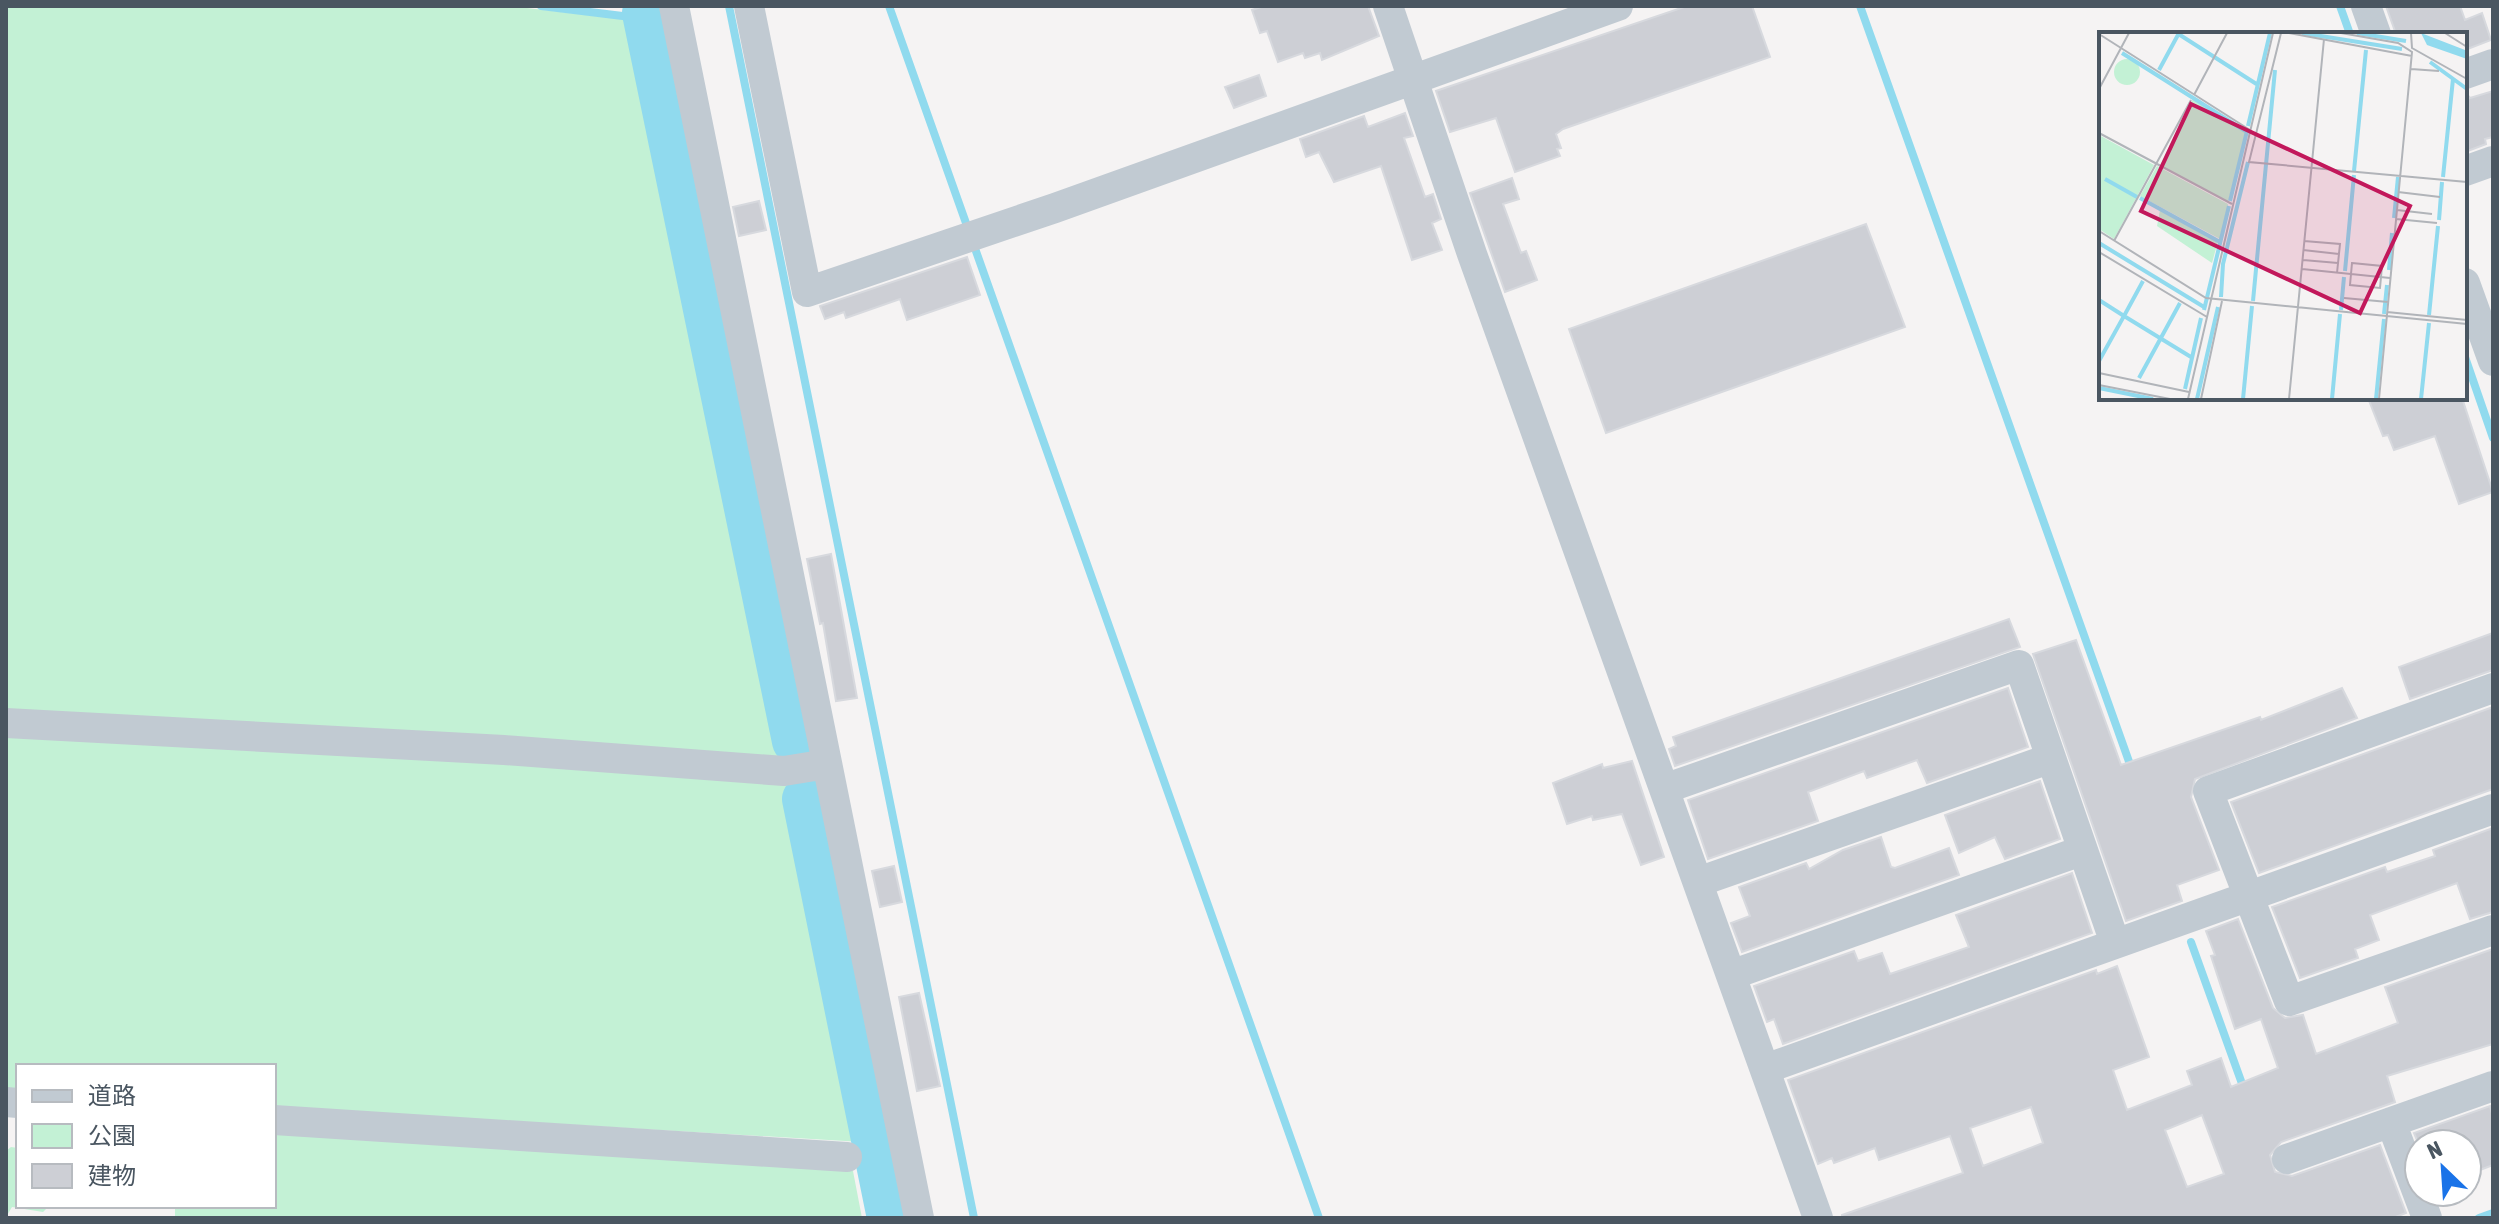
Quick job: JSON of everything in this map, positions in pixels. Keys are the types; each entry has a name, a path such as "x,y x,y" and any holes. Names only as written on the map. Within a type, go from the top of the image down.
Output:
{"street":[{"path":"674,6 919,1218"},
{"path":"749,6 807,292 1618,6"},
{"path":"1388,6 1404,83 1472,254 1818,1218"},
{"path":"2366,6 2375,32"},
{"path":"2467,73 2493,64"},
{"path":"2467,170 2493,161"},
{"path":"2467,289 2493,361"},
{"path":"1664,789 2019,665 2115,943"},
{"path":"2493,688 2208,791 2289,1001 2493,930"},
{"path":"6,723 489,749 784,771 827,764"},
{"path":"1698,882 2049,759"},
{"path":"1765,1069 2493,809"},
{"path":"1731,975 2081,851"},
{"path":"2287,1159 2493,1086"},
{"path":"276,1120 847,1157"},
{"path":"2391,1122 2427,1218"}],"green space":[{"path":"6,6 510,6 637,21 784,761 6,712"},
{"path":"6,731 791,783 862,1142 276,1107 276,1064 16,1064 16,1092 6,1091"},
{"path":"276,1134 853,1171 862,1218 175,1218 175,1208 276,1208"},
{"path":"16,1148 16,1208 12,1207 6,1217 6,1151"},
{"path":"18,1208 47,1208 43,1212"}],"building":[{"path":"1264,6 1368,6 1379,36 1322,60 1320,53 1305,58 1303,53 1278,62 1267,31 1260,33 1252,10"},
{"path":"1687,6 1752,6 1770,57 1563,129 1556,134 1561,148 1557,149 1560,156 1515,172 1496,118 1450,132 1436,91"},
{"path":"2386,6 2460,6 2465,20 2482,13 2491,40 2467,49 2467,32 2395,32"},
{"path":"1259,75 1266,96 1234,108 1225,87"},
{"path":"2493,91 2493,137 2485,139 2486,144 2467,151 2467,94 2470,98"},
{"path":"1405,113 1413,136 1404,138 1425,197 1433,194 1441,219 1432,223 1442,250 1412,260 1381,166 1334,182 1319,152 1306,157 1300,139 1364,116 1368,127"},
{"path":"1512,178 1519,199 1503,204 1521,253 1526,251 1537,280 1505,292 1470,193"},
{"path":"759,201 766,230 739,236 733,207"},
{"path":"1866,224 1905,327 1606,433 1569,329"},
{"path":"967,257 980,295 907,320 900,299 846,318 844,312 825,319 820,306"},
{"path":"2369,400 2463,400 2493,492 2459,504 2435,436 2394,450 2388,435 2383,436"},
{"path":"831,554 857,698 836,701 823,623 820,624 807,559"},
{"path":"2009,619 2020,647 1675,766 1669,749 1676,746 1673,737"},
{"path":"2493,633 2493,670 2410,699 2399,667"},
{"path":"2076,640 2121,765 2260,717 2261,720 2342,688 2357,718 2195,779 2191,797 2219,870 2177,885 2182,901 2126,921 2033,654"},
{"path":"2008,688 2028,747 1927,783 1917,760 1867,778 1864,771 1808,792 1818,821 1708,859 1688,800"},
{"path":"2493,707 2493,789 2259,873 2231,802"},
{"path":"1632,761 1664,857 1641,865 1622,814 1593,820 1592,816 1567,824 1553,783 1602,764 1603,768"},
{"path":"2040,781 2060,839 2005,859 1995,837 1959,853 1945,815"},
{"path":"2493,828 2493,912 2470,919 2457,883 2370,915 2379,940 2355,949 2358,958 2300,978 2272,907 2385,867 2387,872 2435,856 2433,850"},
{"path":"1881,837 1891,867 1949,848 1959,875 1742,952 1731,923 1750,916 1739,887 1806,863 1809,869 1843,850"},
{"path":"894,866 902,902 880,907 872,871"},
{"path":"2072,873 2092,933 1783,1044 1774,1019 1767,1022 1754,986 1854,951 1858,961 1882,953 1890,974 1969,947 1956,915"},
{"path":"2238,919 2273,1008 2285,1018 2303,1015 2316,1054 2398,1023 2385,987 2493,949 2493,1044 2387,1076 2395,1102 2281,1142 2270,1155 2275,1172 2292,1176 2380,1145 2406,1213 2393,1218 1842,1218 1842,1215 1963,1173 1950,1136 1879,1160 1875,1148 1834,1163 1832,1158 1818,1164 1788,1080 2096,970 2097,974 2117,966 2149,1057 2113,1070 2127,1110 2192,1085 2187,1071 2221,1058 2231,1087 2278,1068 2261,1019 2235,1029 2211,956 2215,955 2206,931","holes":["2031,1107 2043,1143 1983,1166 1970,1128","2202,1115 2224,1174 2187,1187 2165,1130"]},
{"path":"919,993 940,1086 917,1091 899,997"},
{"path":"2490,1106 2493,1117 2493,1165 2483,1169 2483,1128 2428,1128"}],"waterway":[{"path":"541,6 647,19"},
{"path":"729,6 974,1218"},
{"path":"889,6 1319,1218"},
{"path":"1860,6 2132,770"},
{"path":"2340,6 2349,32"},
{"path":"645,13 795,741"},
{"path":"2467,363 2493,438"},
{"path":"805,799 890,1218"},
{"path":"2191,942 2245,1092"},
{"path":"850,1163 880,1165"},
{"path":"2479,1218 2493,1213"}]}
